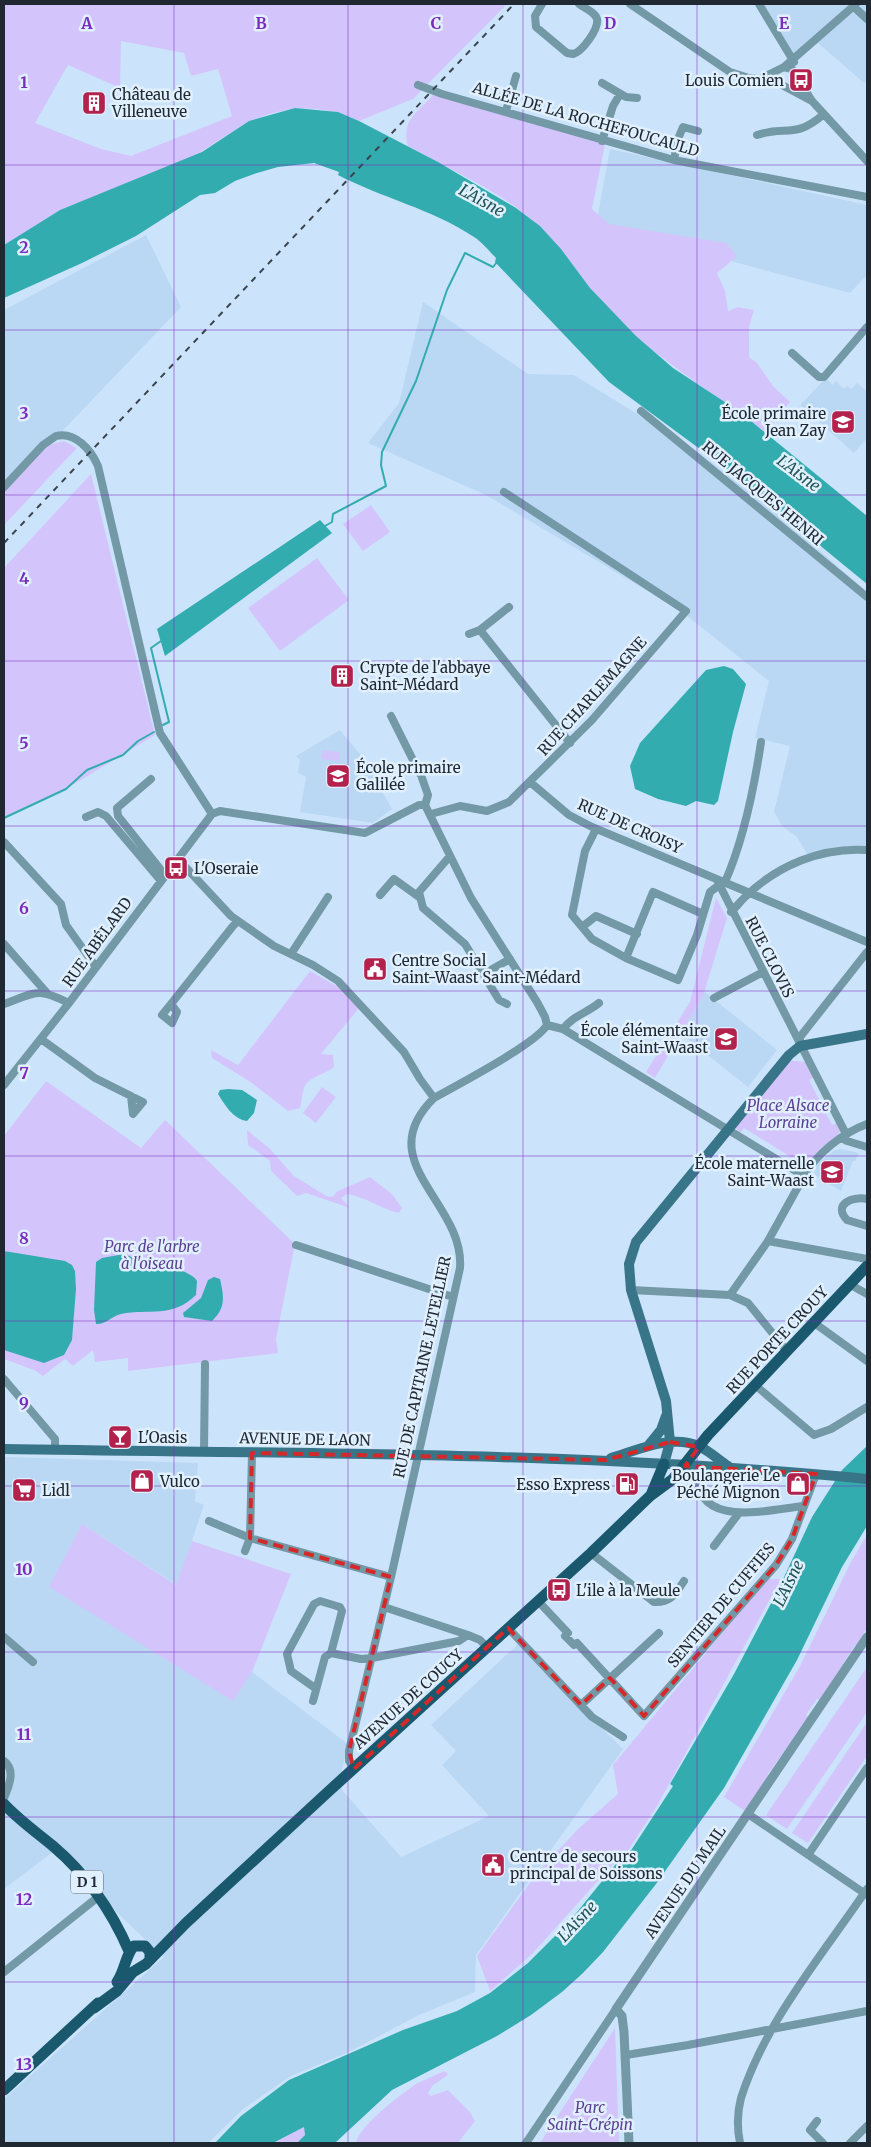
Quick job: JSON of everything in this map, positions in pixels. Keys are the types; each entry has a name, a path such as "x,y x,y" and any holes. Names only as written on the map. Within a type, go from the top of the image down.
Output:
{"main road":[{"path":"650,1496 664,1464 670,1442 666,1401 631,1290 629,1264 636,1242 789,1055 800,1046 867,1034"},
{"name":"RUE PORTE CROUY","path":"685,1466 708,1435 867,1266"},
{"path":"648,1447 662,1430 667,1416"},
{"path":"606,1460 670,1442 699,1447 729,1466 867,1479"},
{"name":"AVENUE DE LAON","path":"4,1449 418,1455 606,1460 685,1466 729,1466"},
{"path":"646,1463 657,1479"},
{"name":"AVENUE DE COUCY","path":"94,2008 117,1991 133,1972 146,1964 186,1923 591,1553 650,1496 673,1479 685,1466"},
{"name":"D 1","path":"5,1794 75,1869 98,1897 135,1950"},
{"name":"D 1","path":"4,1804 20,1822 52,1846"},
{"name":"AVENUE DE COUCY","path":"135,1950 162,1941 186,1923"},
{"path":"135,1950 150,1952 150,1959"},
{"path":"135,1950 133,1965 140,1967"},
{"path":"4,2090 94,2008 121,1977 135,1950"}],"street":[{"path":"542,4 535,16 536,26 567,53 573,54 584,48 597,22 592,12 578,4"},
{"path":"630,4 730,72 749,78 777,81 812,101"},
{"path":"759,4 795,66 792,84 787,86"},
{"path":"761,79 781,69 855,5 867,19"},
{"path":"781,69 795,74 812,101 867,161"},
{"path":"777,81 781,69"},
{"path":"506,111 516,76"},
{"path":"602,83 620,94 637,98"},
{"name":"ALLÉE DE LA ROCHEFOUCAULD","path":"418,85 442,94 506,111 602,141 674,160 867,197"},
{"path":"602,141 613,106 620,94"},
{"path":"757,135 767,132 796,131 814,122 824,114"},
{"path":"674,160 683,127 698,131"},
{"path":"792,353 819,377 824,377 866,331"},
{"name":"RUE JACQUES HENRI","path":"641,411 867,597"},
{"path":"4,487 43,445 56,436 71,438 85,446 92,454 98,466 122,581 160,733 212,814 220,811 365,833 419,805 425,805"},
{"name":"RUE CHARLEMAGNE","path":"431,814 460,806 487,812 509,802 570,743 686,611 504,492"},
{"path":"469,634 480,630 509,607"},
{"path":"480,630 570,743"},
{"path":"391,716 421,776 428,795 425,805"},
{"path":"596,828 585,851 572,915 592,939 626,958 678,980 704,914 710,892 720,883 741,834 756,775 761,742"},
{"path":"151,779 117,808 118,816 163,878"},
{"name":"RUE DE CROISY","path":"530,782 569,815 596,828 720,883 750,893 867,942"},
{"path":"425,805 471,898 510,958 545,1017 547,1025 560,1028 804,1176"},
{"path":"86,817 98,812 106,816 163,878"},
{"name":"RUE ABÉLARD","path":"4,1085 69,1003 212,814"},
{"path":"4,842 61,904 66,925 96,967"},
{"path":"732,912 750,893 781,871 810,857 834,850 867,850"},
{"path":"450,856 419,892 423,908 465,944 499,1000 507,1004"},
{"path":"178,859 225,911 274,946 330,975 352,994 404,1052 420,1080 434,1098"},
{"path":"380,895 394,879 419,896"},
{"name":"RUE CLOVIS","path":"720,883 732,912 844,1136"},
{"path":"626,958 653,892 704,914"},
{"path":"291,954 328,897"},
{"path":"582,927 596,916 637,933"},
{"path":"171,1004 238,921"},
{"path":"4,944 46,992 69,1003"},
{"path":"800,1046 800,1037 867,952"},
{"path":"484,974 510,958"},
{"path":"714,998 763,972"},
{"path":"4,1004 38,992 46,992"},
{"path":"560,1028 572,1018 590,1010 599,1003"},
{"name":"RUE DE CAPITAINE LETELLIER","path":"354,1769 349,1761 349,1751 392,1577 461,1256 458,1240 416,1170 412,1156 413,1127 426,1106 434,1098 512,1052 538,1035 547,1025"},
{"path":"41,1038 95,1078 131,1096"},
{"path":"730,1295 768,1241 811,1164 844,1136 867,1124"},
{"path":"844,1136 847,1142 867,1147"},
{"path":"867,1199 852,1198 844,1203 843,1212 847,1220 867,1226"},
{"path":"768,1241 867,1259"},
{"path":"296,1245 453,1297"},
{"path":"849,1284 867,1294"},
{"path":"631,1290 730,1295 748,1303 788,1351"},
{"path":"813,1322 867,1361"},
{"path":"204,1452 205,1364"},
{"path":"4,1379 56,1439 55,1450"},
{"path":"755,1385 814,1435 831,1429 867,1408"},
{"path":"245,1551 250,1538 252,1453"},
{"path":"697,1466 696,1480 701,1494 715,1506 748,1514 804,1506"},
{"name":"SENTIER DE CUFFIES","path":"610,1678 644,1716 776,1566 792,1538 818,1474"},
{"path":"714,1546 740,1513"},
{"path":"209,1521 250,1538 392,1577"},
{"path":"591,1553 654,1602 672,1599 684,1581"},
{"path":"313,1701 325,1657 330,1653 342,1611 340,1606 320,1601 314,1604 287,1654 291,1671 316,1688"},
{"path":"538,1601 568,1634 566,1636 574,1645 577,1642 610,1678"},
{"path":"384,1607 468,1635 480,1640 487,1647"},
{"path":"508,1628 581,1706 601,1724 623,1737"},
{"path":"581,1706 659,1633"},
{"path":"330,1653 361,1659 372,1658 459,1641 468,1635"},
{"path":"4,1637 33,1662"},
{"name":"AVENUE DU MAIL","path":"526,2143 867,1637"},
{"path":"4,1761 10,1768 11,1773 5,1794"},
{"path":"808,1855 867,1768"},
{"path":"740,2143 738,2121 741,2098 771,2029 866,1892 748,1814"},
{"path":"4,1972 98,1897"},
{"path":"616,2009 622,2016 626,2055 628,2143"},
{"path":"626,2055 867,2011"},
{"path":"818,2121 807,2133 823,2143"},
{"path":"850,2143 867,2126"}],"highlighted area":[{"path":"670,1442 699,1447 685,1466 816,1474 792,1539 776,1565 644,1716 610,1678 581,1705 508,1628 354,1769 349,1751 391,1577 250,1538 252,1453 606,1460"}],"shaded area":[{"path":"756,4 867,4 867,81 864,83 818,43 791,63"},
{"path":"610,149 867,205 867,275 850,293 596,225"},
{"path":"146,235 181,307 4,492 4,310"},
{"path":"423,302 528,374 574,375 697,451 788,523 867,592 867,851 855,848 810,859 797,837 782,826 774,812 790,746 755,738 769,681 681,611 486,495 368,443 399,403"},
{"name":"École primaire Jean Zay","path":"826,378 833,385 836,381 844,389 847,386 851,389 857,383 865,390 867,388 867,438 854,453 800,405"},
{"name":"École primaire Galilée","path":"340,730 364,759 392,809 373,823 300,812 306,777 298,773 300,760 296,756"},
{"name":"École élémentaire Saint-Waast","path":"705,992 777,1050 748,1087 681,1034"},
{"name":"École maternelle Saint-Waast","path":"840,1149 859,1153 855,1161 853,1161 841,1191 815,1175 815,1168 818,1163 835,1150"},
{"path":"4,1457 198,1463 195,1501 204,1505 177,1585 82,1524 232,1701 252,1672 348,1744 341,1774 342,1790 401,1857 489,1816 442,1765 456,1751 431,1725 518,1644 623,1749 476,1955 475,1992 419,2015 349,2052 291,2076 243,2109 208,2143 4,2143 4,2099 164,1957 53,1852 4,1889"}],"green space":[{"path":"4,4 507,4 413,99 359,121 337,112 295,108 249,121 191,158 60,210 4,245","holes":["121,41 184,53 191,76 218,69 232,116 131,156 101,149 35,123 68,65 120,88"]},
{"path":"433,95 605,144 592,209 609,224 726,243 737,256 717,273 725,291 728,311 738,307 754,310 749,327 749,357 757,363 773,386 790,402 765,432 668,362 637,337 595,294 549,236 527,216 495,193 408,146 406,137 409,123 416,112"},
{"path":"64,441 77,448 4,525 4,492 46,446"},
{"path":"91,474 155,735 66,789 4,818 4,568"},
{"path":"371,505 390,532 363,551 343,524"},
{"path":"317,558 349,600 280,651 248,608"},
{"path":"323,750 340,752 339,761 321,759"},
{"path":"716,898 727,918 703,996 655,1078 646,1072 690,1002"},
{"path":"310,971 340,988 359,1008 321,1054 333,1055 334,1067 309,1081 304,1089 300,1108 288,1111 249,1081 212,1058 211,1050 238,1065"},
{"name":"Place Alsace Lorraine","path":"786,1060 806,1062 814,1077 809,1080 832,1125 837,1123 840,1131 837,1138 802,1165 797,1166 789,1162 791,1157 744,1128 740,1133 735,1127"},
{"name":"Parc de l'arbre à l'oiseau","path":"46,1081 141,1148 165,1120 295,1244 276,1339 278,1353 128,1371 128,1358 95,1362 93,1350 73,1366 65,1359 43,1376 34,1370 4,1359 4,1136"},
{"path":"322,1087 336,1097 316,1123 303,1113"},
{"path":"247,1130 270,1149 294,1176 328,1197 334,1196 336,1192 370,1177 392,1194 402,1208 399,1213 347,1194 341,1198 350,1208 306,1193 297,1196 271,1171 270,1161 248,1145"},
{"path":"82,1524 176,1585 192,1541 291,1574 252,1672 233,1701 49,1587"},
{"path":"867,1535 867,1628 820,1700 817,1699 806,1715 809,1717 768,1774 769,1776 745,1811 724,1797 800,1666 851,1562"},
{"path":"767,1579 781,1579 657,1806 627,1852 623,1853 532,1954 490,1991 477,1956 538,1872 578,1829 618,1794 613,1765"},
{"path":"867,1667 867,1712 787,1829 766,1815"},
{"path":"867,1722 867,1756 808,1843 792,1833"},
{"name":"Parc Saint-Crépin","path":"615,2028 619,2143 540,2143"},
{"path":"445,2071 448,2075 433,2085 428,2093 431,2096 448,2090 470,2112 475,2121 458,2143 356,2143 364,2128 391,2102 416,2084"},
{"path":"304,2127 305,2135 297,2143 273,2143"}],"water":[{"name":"L'Aisne","path":"295,108 338,112 359,121 438,162 516,208 540,226 561,249 590,288 636,336 673,368 740,412 867,516 867,584 723,466 609,382 495,262 496,258 477,239 458,227 424,211 355,183 338,175 339,172 314,163 278,167 235,181 215,193 200,195 136,236 4,298 4,245 60,210 202,152 249,121"},
{"path":"320,520 332,533 165,656 157,629"},
{"path":"724,666 733,669 746,684 718,801 714,805 696,801 686,806 658,799 635,789 630,766 640,743 706,670"},
{"path":"220,1090 242,1090 257,1100 254,1113 247,1121 234,1114 218,1094"},
{"path":"4,1251 65,1261 72,1265 75,1271 76,1289 72,1340 64,1355 44,1363 4,1350"},
{"path":"124,1254 185,1272 197,1281 196,1295 178,1307 169,1310 121,1314 96,1324 94,1310 96,1262 102,1258"},
{"path":"214,1277 220,1279 223,1296 222,1306 217,1316 212,1321 184,1317 183,1313 201,1298 208,1280"},
{"name":"L'Aisne","path":"867,1446 867,1526 842,1567 797,1660 724,1788 656,1884 603,1952 562,1992 531,2015 497,2036 392,2090 335,2143 297,2143 305,2135 304,2127 273,2143 215,2143 241,2116 289,2080 403,2030 457,2011 490,1993 528,1963 569,1922 624,1854 628,1855 673,1786 670,1784 734,1674 778,1590 812,1517 842,1470"}],"waterway":[{"path":"325,526 332,522 333,514 386,486 381,465 382,452 416,381 447,290 465,253 493,267 497,262"},
{"path":"161,641 151,648 169,722 163,725"},
{"path":"4,818 66,789 87,770 123,755 138,741 154,732"}],"railway":[{"path":"4,543 514,4"}],"place":[{"name":"Louis Comien","path":"801,80"},
{"name":"Château de Villeneuve","path":"94,103"},
{"name":"École primaire Jean Zay","path":"843,422"},
{"name":"Crypte de l'abbaye Saint-Médard","path":"342,676"},
{"name":"École primaire Galilée","path":"338,776"},
{"name":"L'Oseraie","path":"176,868"},
{"name":"Centre Social Saint-Waast Saint-Médard","path":"375,969"},
{"name":"École élémentaire Saint-Waast","path":"726,1039"},
{"name":"École maternelle Saint-Waast","path":"832,1172"},
{"name":"L'Oasis","path":"120,1437"},
{"name":"Vulco","path":"142,1481"},
{"name":"Esso Express","path":"627,1484"},
{"name":"Boulangerie Le Péché Mignon","path":"798,1484"},
{"name":"Lidl","path":"24,1490"},
{"name":"L'ile à la Meule","path":"559,1590"},
{"name":"Centre de secours principal de Soissons","path":"493,1865"}]}
